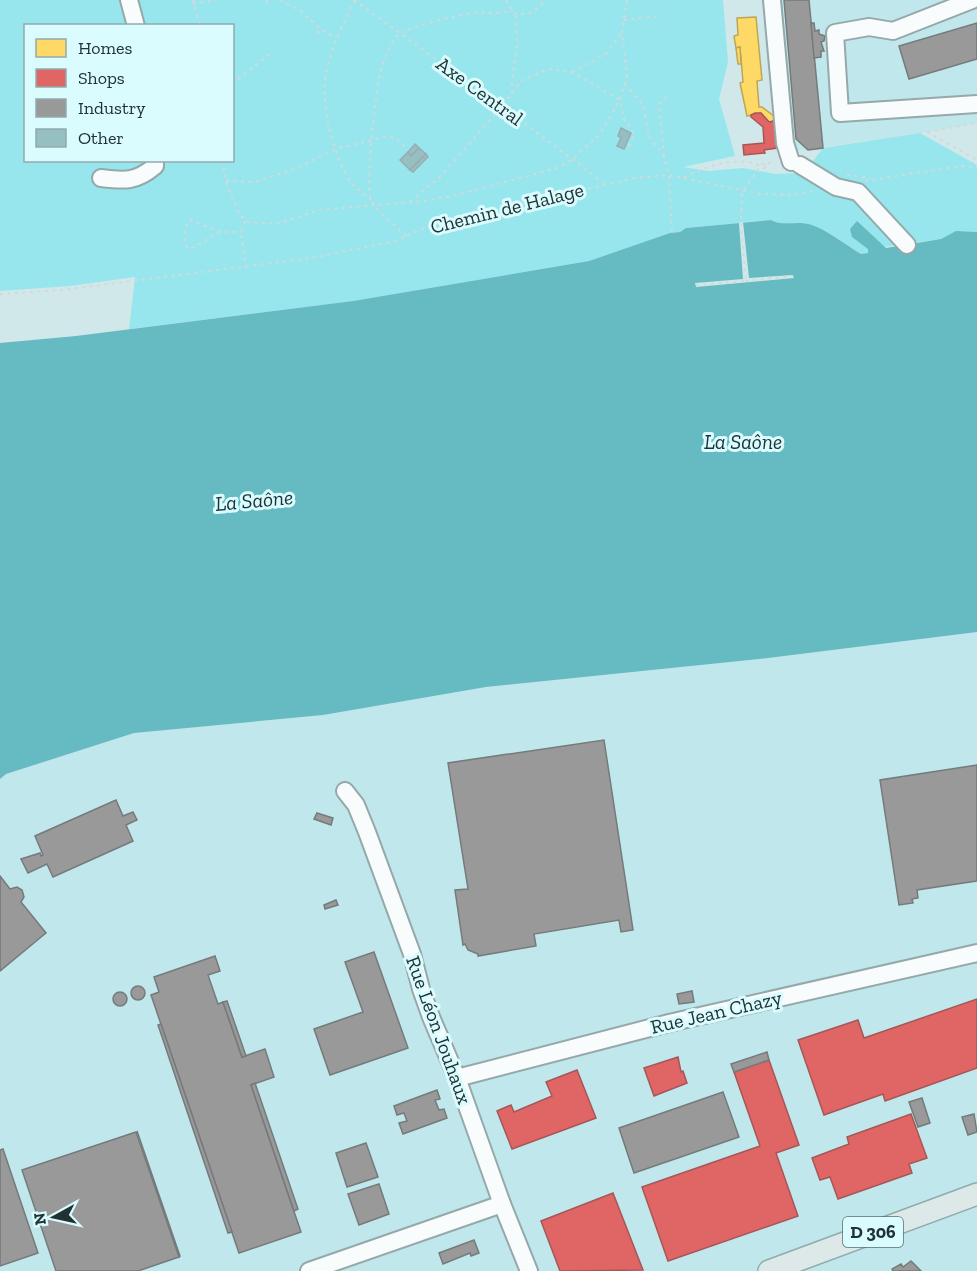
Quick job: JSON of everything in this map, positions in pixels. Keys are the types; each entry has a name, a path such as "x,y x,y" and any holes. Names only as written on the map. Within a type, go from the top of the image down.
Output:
{"main road":[{"name":"D 306","path":"769,1271 977,1194"}],"street":[{"path":"129,0 135,24"},
{"path":"772,0 785,143 795,163 836,187 858,192 907,245"},
{"path":"972,0 893,31 869,27 835,33 840,113 977,104"},
{"path":"101,178 122,181 142,177 154,166 155,162"},
{"name":"Rue Léon Jouhaux","path":"345,790 356,804 367,832 412,954 428,1008 457,1078 529,1271"},
{"name":"Rue Jean Chazy","path":"457,1078 669,1023 977,953"},
{"path":"309,1271 502,1203"}],"path":[{"path":"199,24 193,2 217,0"},
{"path":"280,0 302,11 322,30 336,38"},
{"path":"354,0 336,38 326,72 326,112 335,149 353,185 406,236"},
{"name":"Axe Central","path":"354,0 502,106 605,184"},
{"path":"506,0 516,14 517,46 512,93"},
{"path":"516,14 528,15 538,9 544,0"},
{"path":"222,162 226,181 240,215 248,222 277,224 319,210 375,206 457,195 557,168 573,159 600,134 620,100 627,76 622,32 627,0"},
{"path":"371,200 369,183 372,140 381,71 393,42 400,33 472,13 505,13 513,10"},
{"path":"624,20 657,16"},
{"path":"317,33 322,30"},
{"path":"572,72 607,53 622,32"},
{"path":"234,82 271,53"},
{"path":"409,202 441,176 521,81 548,69 572,72 620,100 625,123 630,126 634,135 629,147"},
{"path":"625,84 643,105 649,137 663,156"},
{"path":"666,97 659,104 663,156 669,175 672,234"},
{"path":"977,123 927,132 977,160"},
{"path":"226,181 255,182 297,168 335,149 389,135 405,147"},
{"path":"746,281 741,223 742,192 764,160 765,168"},
{"path":"765,168 771,160"},
{"path":"683,177 711,165 748,162 765,168"},
{"path":"865,181 961,166 977,167"},
{"name":"Chemin de Halage","path":"0,294 62,290 311,258 396,241 428,226 635,178 669,175 742,192 793,195 836,187"},
{"path":"219,232 190,249 184,244 185,228 190,220 219,232 241,232"},
{"path":"245,220 241,232 246,268"},
{"path":"696,285 793,276"}],"shaded area":[{"path":"0,0 723,0 728,62 719,99 735,156 683,167 708,171 743,168 775,174 798,173 813,161 823,148 920,133 977,165 977,232 957,231 941,239 868,249 868,253 861,254 825,230 806,224 780,223 770,220 686,228 680,232 670,233 589,261 353,301 129,329 135,277 70,286 0,291"},
{"path":"780,0 977,0 977,123 794,151"},
{"path":"977,632 977,1271 0,1271 0,779 6,774 134,733 323,715 486,687 759,659"}],"water":[{"name":"La Saône","path":"771,220 780,223 812,225 831,234 861,254 868,253 868,249 852,237 850,229 857,221 886,248 941,239 956,231 977,232 977,632 759,659 486,687 323,715 134,733 6,774 0,779 0,343 76,336 353,301 589,261 670,233 680,232 686,228"}],"pier":[{"path":"743,222 749,278 793,275 794,278 696,287 695,283 743,279 739,223"}],"building: Homes":[{"path":"756,17 762,80 757,81 759,107 774,116 774,121 769,122 761,113 747,116 740,83 743,82 740,47 736,48 734,36 738,35 737,18"},
{"path":"740,47 741,64 738,64 736,48"}],"building: Shops":[{"path":"755,113 761,113 769,122 774,121 777,148 764,150 765,153 744,155 743,145 764,143 763,127 751,117"},
{"path":"977,999 977,1068 885,1101 883,1094 824,1115 798,1040 858,1020 864,1038"},
{"path":"678,1057 681,1072 683,1071 687,1083 654,1096 644,1068"},
{"path":"769,1060 799,1145 776,1153 798,1216 668,1261 642,1187 760,1146 734,1072"},
{"path":"577,1070 596,1118 512,1149 497,1111 511,1105 514,1112 552,1096 546,1082"},
{"path":"911,1114 927,1158 909,1164 912,1173 838,1199 830,1177 820,1180 812,1158 849,1144 847,1137"},
{"path":"613,1193 643,1270 560,1271 541,1221"}],"building: Industry":[{"path":"784,0 809,0 823,148 808,150 796,139"},
{"path":"811,23 814,23 815,31 819,30 819,34 825,36 824,41 821,42 824,51 821,51 821,57 814,58"},
{"path":"977,23 977,59 909,79 899,46"},
{"path":"604,740 633,930 621,932 619,920 534,934 536,946 478,956 468,950 465,944 463,945 455,890 468,889 448,763"},
{"path":"977,765 977,881 917,890 918,898 912,899 913,903 899,905 880,780"},
{"path":"116,800 123,816 133,812 137,820 126,825 133,841 53,877 47,864 28,873 21,859 40,853 41,856 43,855 35,836"},
{"path":"317,813 333,818 331,825 314,819"},
{"path":"0,876 10,889 17,887 22,890 24,897 21,902 46,933 0,971"},
{"path":"336,900 338,905 325,909 324,905"},
{"path":"374,952 408,1048 330,1075 314,1029 363,1012 345,962"},
{"path":"215,956 220,971 208,975 218,1004 223,1002 242,1057 265,1049 274,1077 251,1085 301,1232 239,1253 151,995 159,992 154,977"},
{"path":"138,986 143,988 145,993 143,998 138,1000 133,998 131,993 133,988"},
{"path":"692,991 694,1002 679,1004 677,994"},
{"path":"120,992 125,994 127,999 125,1004 120,1006 115,1004 113,999 115,994"},
{"path":"227,1001 246,1056 242,1057 223,1002"},
{"path":"161,1024 232,1232 228,1233 158,1025"},
{"path":"767,1052 769,1060 734,1072 731,1064"},
{"path":"255,1083 298,1209 294,1211 251,1085"},
{"path":"437,1090 440,1099 435,1100 439,1110 444,1109 447,1118 403,1134 399,1123 407,1121 404,1113 397,1115 394,1106"},
{"path":"723,1092 739,1137 634,1173 619,1128"},
{"path":"922,1098 930,1123 918,1127 909,1102"},
{"path":"974,1114 977,1132 968,1135 962,1117"},
{"path":"137,1131 180,1256 179,1257"},
{"path":"136,1132 179,1257 138,1271 56,1271 22,1170"},
{"path":"366,1143 378,1177 347,1187 336,1153"},
{"path":"3,1149 38,1253 0,1266 0,1150"},
{"path":"379,1184 389,1214 359,1225 348,1194"},
{"path":"474,1240 479,1253 471,1256 470,1253 443,1264 439,1253"},
{"path":"911,1261 921,1271 893,1271 892,1269 901,1264 903,1267"}],"building: Other":[{"path":"621,128 631,133 624,149 617,146 621,138 618,136"},
{"path":"415,144 419,148 411,156 408,152"},
{"path":"419,148 426,154 410,170 400,160 408,152 411,156"},
{"path":"426,154 428,157 413,172 410,170"}]}
